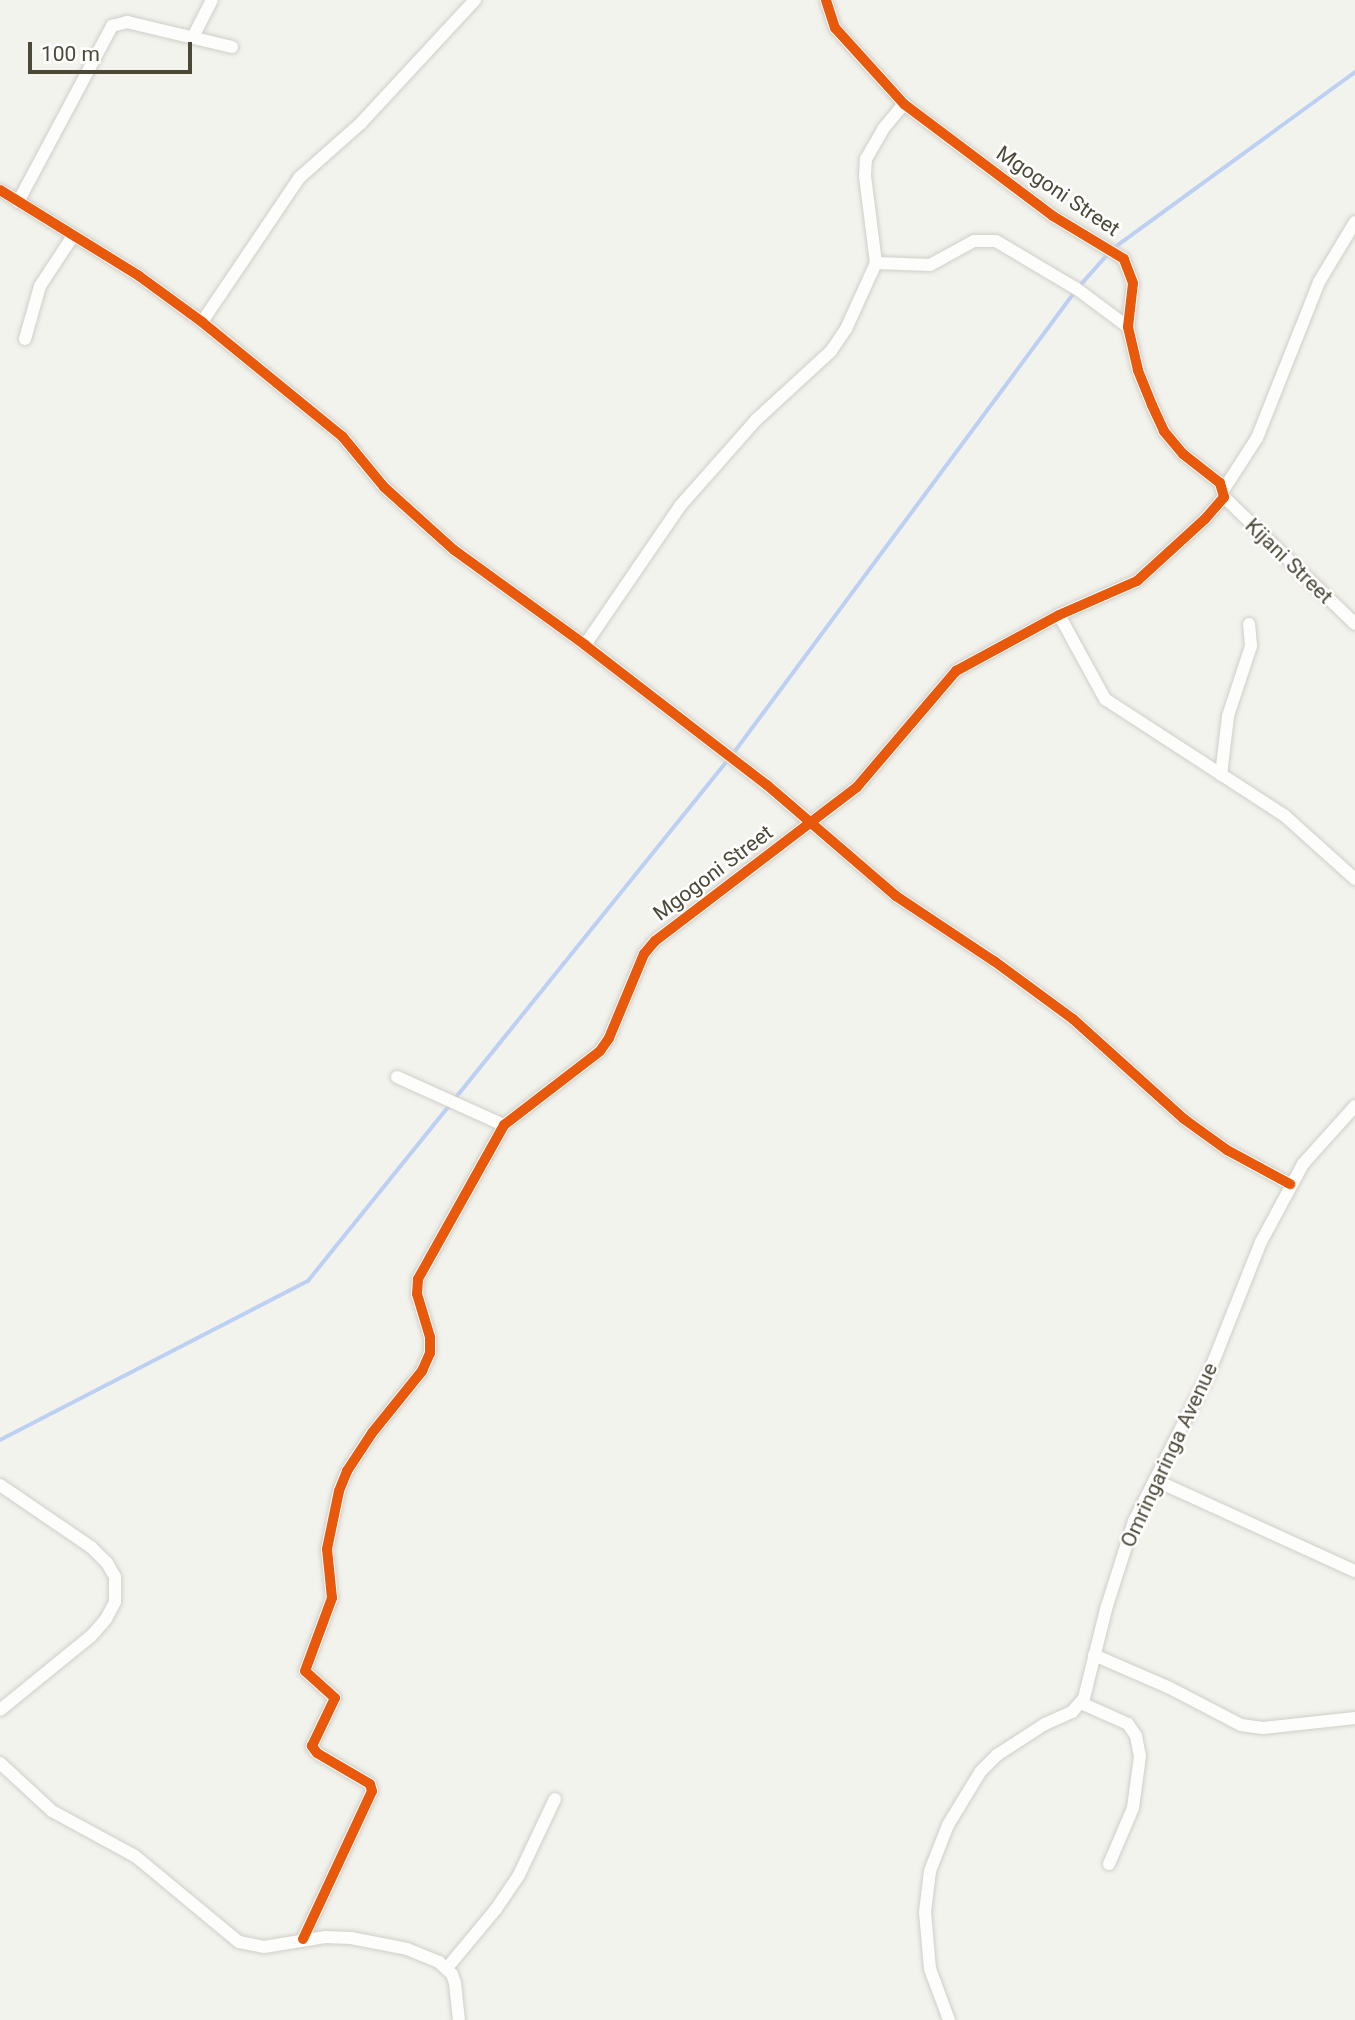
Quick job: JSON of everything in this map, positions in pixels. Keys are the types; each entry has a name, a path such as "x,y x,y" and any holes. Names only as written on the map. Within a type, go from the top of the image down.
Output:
{"street":[{"path":"194,36 212,0"},
{"path":"202,323 265,224 299,178 361,123 475,0"},
{"name":"Mgogoni Street","path":"303,1939 372,1791 370,1784 317,1753 312,1746 335,1698 305,1671 332,1598 327,1549 339,1491 347,1471 372,1433 422,1371 430,1353 430,1337 417,1294 418,1279 504,1125 600,1051 609,1038 644,954 655,942 858,787 956,671 1059,615 1137,581 1205,519 1224,493 1183,454 1164,431 1138,370 1128,327 1133,283 1124,260 1053,216 904,104 835,28 826,0"},
{"path":"19,202 112,26 127,22 232,47"},
{"path":"584,645 680,506 757,420 831,351 856,311 876,263 865,176 866,159 883,130 904,104"},
{"path":"0,190 139,276 202,323 342,436 384,487 454,550 767,785 895,896 994,961 1073,1019 1184,1119 1236,1156 1290,1184"},
{"path":"1224,493 1257,438 1318,282 1355,222"},
{"path":"24,339 40,286 73,236"},
{"path":"876,263 930,265 974,241 996,240 1077,289 1128,327"},
{"name":"Kijani Street","path":"1224,493 1355,624"},
{"path":"1059,615 1105,699 1173,740 1298,826 1355,879"},
{"path":"1221,775 1228,716 1251,646 1249,624"},
{"path":"397,1077 504,1125"},
{"name":"Omringaringa Avenue","path":"1081,1703 1134,1521 1208,1376 1257,1253 1290,1184 1314,1148 1355,1105"},
{"path":"1154,1480 1355,1571"},
{"path":"0,1485 91,1547 107,1563 115,1577 116,1590 110,1611 91,1636 0,1710"},
{"path":"1094,1655 1168,1687 1241,1726 1262,1728 1355,1718"},
{"path":"949,2020 935,1988 926,1942 926,1889 938,1846 981,1771 1020,1739 1072,1712 1081,1703 1128,1724 1136,1736 1140,1756 1133,1808 1109,1864"},
{"path":"0,1763 52,1811 135,1856 239,1942 264,1947 303,1939 351,1938 381,1942 425,1955 447,1968 455,1983 459,2020"},
{"path":"447,1968 496,1909 519,1875 555,1799"}],"waterway":[{"path":"1114,248 1355,72"},
{"path":"733,754 1077,289 1108,254"},
{"path":"0,1440 308,1281 728,760"}],"cycle path":[{"path":"303,1939 372,1791 370,1784 317,1753 312,1746 335,1698 305,1671 332,1598 327,1549 339,1491 347,1471 372,1433 422,1371 430,1353 430,1337 417,1294 418,1279 504,1125 600,1051 609,1038 644,954 655,941 857,787 956,671 1059,615 1137,581 1205,519 1224,497 1220,483 1183,454 1164,431 1152,405 1138,370 1128,327 1133,283 1124,259 1053,216 904,104 835,28 826,0"},
{"path":"0,190 139,276 202,322 342,436 384,487 454,550 585,645 767,785 896,896 994,961 1073,1019 1184,1119 1227,1150 1290,1184"}]}
